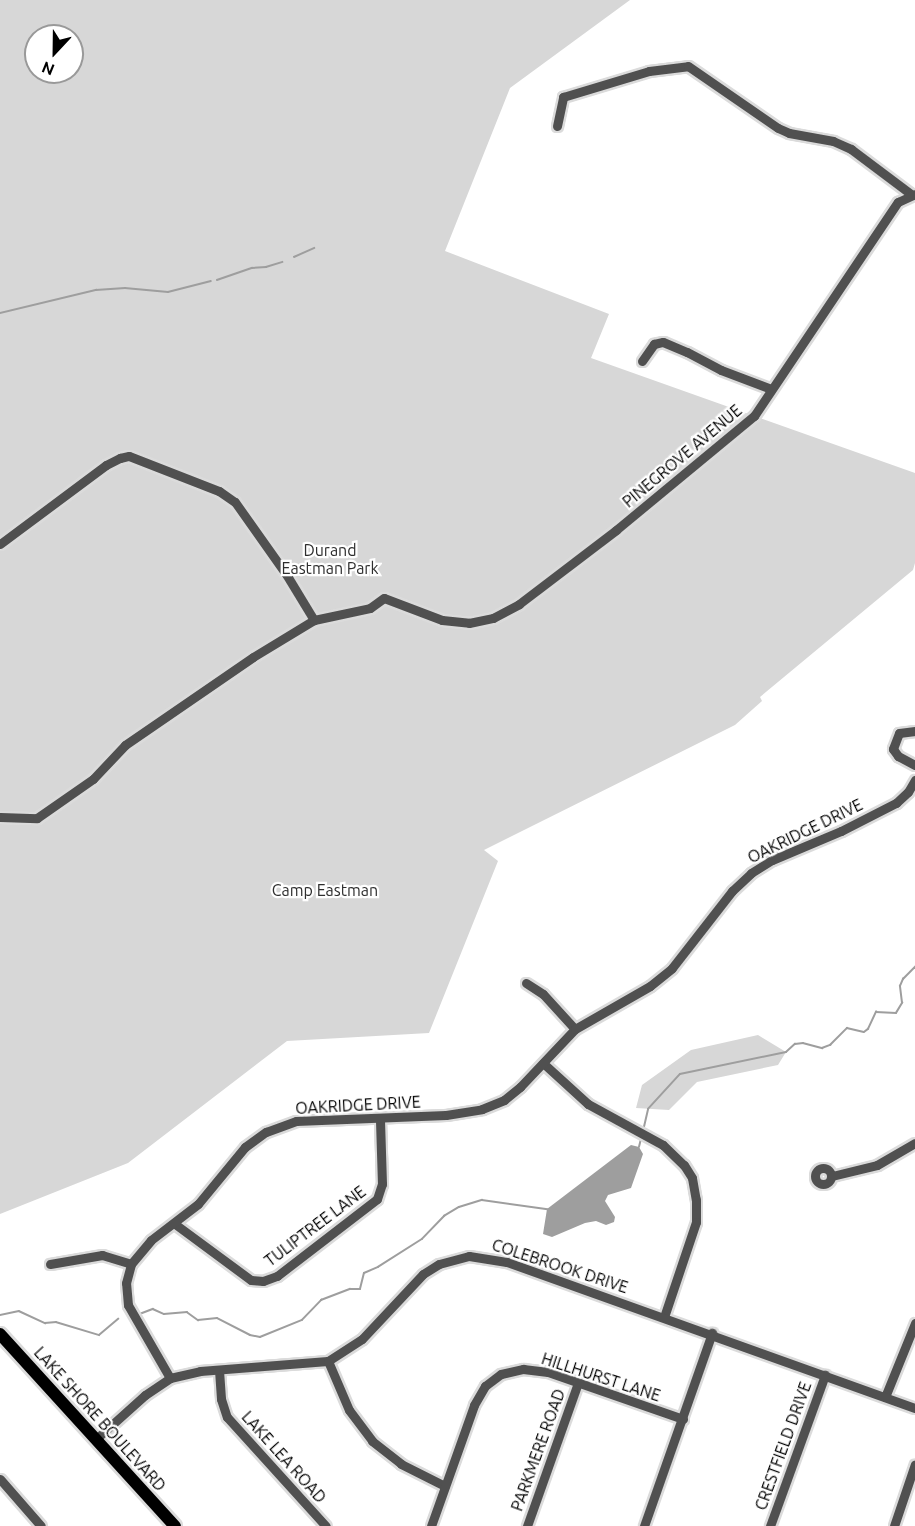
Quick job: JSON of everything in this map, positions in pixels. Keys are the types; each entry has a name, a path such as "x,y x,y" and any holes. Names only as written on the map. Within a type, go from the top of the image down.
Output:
{"main road":[{"name":"LAKE SHORE BOULEVARD","path":"0,1334 175,1526"}],"street":[{"path":"557,126 563,97 648,71 687,66 778,128 789,133 833,141 852,149 914,195"},
{"name":"PINEGROVE AVENUE","path":"314,620 370,608 384,598 442,620 469,623 493,618 519,604 616,530 754,416 898,202 914,195"},
{"path":"642,361 654,344 663,342 721,370 771,389"},
{"path":"0,544 106,465 129,456 219,491 235,502 286,574 314,620 253,657 125,745 93,779 37,818 0,817"},
{"path":"915,731 899,733 893,749 898,756 915,765"},
{"name":"OAKRIDGE DRIVE","path":"131,1264 151,1240 175,1224 198,1203 244,1147 266,1132 296,1121 380,1119 482,1109 511,1095 575,1029 650,986 665,974 690,948 732,891 751,873 772,860 842,831 896,803 908,792 915,780"},
{"path":"526,983 543,994 575,1029"},
{"path":"543,1063 588,1104 649,1136 676,1155 692,1178 696,1200 696,1222 664,1317"},
{"name":"TULIPTREE LANE","path":"175,1224 250,1280 263,1281 276,1276 377,1199 382,1184 380,1119"},
{"path":"832,1176 877,1165 915,1143"},
{"path":"50,1264 102,1255 131,1264 126,1283 128,1305 170,1378"},
{"name":"COLEBROOK DRIVE","path":"96,1439 145,1395 170,1378 219,1370 328,1360 362,1339 423,1274 439,1264 469,1256 507,1262 712,1333 915,1408"},
{"path":"885,1397 915,1323"},
{"path":"644,1526 712,1333"},
{"path":"328,1360 349,1410 372,1441 400,1464 445,1486"},
{"name":"HILLHURST LANE","path":"431,1526 474,1405 485,1386 511,1371 523,1369 548,1372 683,1419"},
{"name":"LAKE LEA ROAD","path":"219,1370 221,1399 227,1417 326,1526"},
{"name":"CRESTFIELD DRIVE","path":"770,1526 825,1376"},
{"name":"PARKMERE ROAD","path":"526,1526 578,1383"},
{"path":"894,1526 915,1464"},
{"path":"0,1479 41,1526"}],"green space":[{"name":"Durand Eastman Park","path":"0,0 630,0 510,88 445,251 609,314 591,358 915,473 915,563 913,570 760,697 762,701 735,725 484,850 498,861 429,1033 287,1041 128,1163 0,1214"},
{"path":"758,1035 786,1052 778,1065 697,1082 669,1110 636,1108 642,1085 691,1050"}],"shaded area":[{"path":"631,1145 639,1147 643,1154 631,1188 608,1195 605,1201 615,1217 614,1222 606,1225 596,1221 585,1223 552,1237 543,1234 547,1209"}],"waterway":[{"path":"294,257 314,248"},
{"path":"217,280 252,268 282,262"},
{"path":"0,313 96,290 125,288 168,292 211,281"},
{"path":"644,1127 648,1109 680,1074 786,1052 795,1044 803,1043 822,1048 830,1045 847,1028 864,1032 868,1029 876,1012 896,1013 902,1003 900,986 903,979 915,967"},
{"path":"639,1147 641,1139"},
{"path":"137,1315 153,1309 164,1314 187,1312 198,1320 217,1318 250,1335 260,1337 302,1320 321,1300 350,1289 360,1289 364,1273 378,1267 422,1239 444,1216 459,1207 482,1200 547,1209"},
{"path":"0,1315 19,1311 45,1323 56,1322 99,1335 118,1319"}],"park label":[{"name":"Camp Eastman","path":"325,890"}]}
